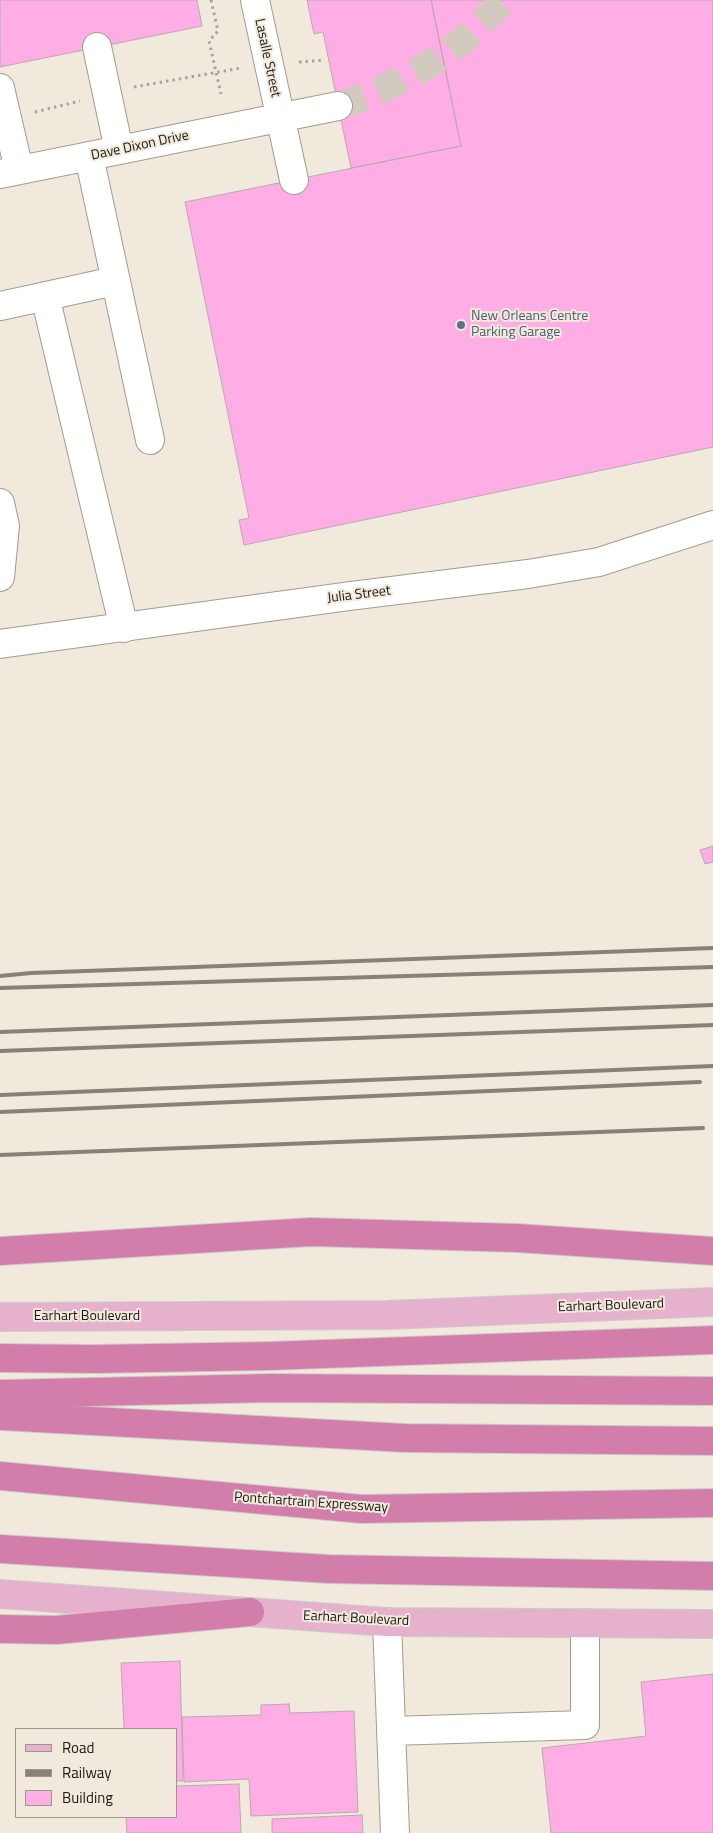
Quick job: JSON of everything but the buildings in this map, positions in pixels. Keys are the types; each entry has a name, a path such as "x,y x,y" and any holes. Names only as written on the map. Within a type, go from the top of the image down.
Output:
{"highway":[{"path":"0,1252 311,1232 517,1238 713,1251"},
{"path":"0,1358 104,1359 413,1352 713,1340"},
{"path":"0,1394 271,1388 713,1391"},
{"path":"0,1416 405,1438 713,1441"},
{"name":"Pontchartrain Expressway","path":"0,1476 362,1509 713,1503"},
{"path":"0,1549 258,1565 375,1570 713,1576"},
{"path":"0,1629 56,1630 250,1612"}],"main road":[{"name":"Earhart Boulevard","path":"0,1317 387,1315 713,1302"},
{"name":"Earhart Boulevard","path":"0,1594 387,1622 713,1624"}],"street":[{"name":"Lasalle Street","path":"255,0 294,180"},
{"path":"97,47 119,150"},
{"path":"0,88 10,172"},
{"name":"Dave Dixon Drive","path":"10,172 279,116 338,106"},
{"path":"89,156 150,440"},
{"path":"0,306 116,281"},
{"path":"45,296 124,628"},
{"path":"0,503 5,526 0,577"},
{"name":"Julia Street","path":"0,644 350,596 528,574 600,562 713,525"},
{"path":"387,1622 395,1833"},
{"path":"391,1731 585,1725 585,1623"}],"path":[{"path":"211,0 218,31 209,41 221,94"},
{"path":"311,62 325,60"}],"tunnel":[{"path":"338,106 373,94 427,66 463,40 505,0"}],"railway":[{"path":"0,976 31,973 713,948"},
{"path":"0,988 713,967"},
{"path":"0,1032 713,1005"},
{"path":"0,1051 713,1025"},
{"path":"0,1095 713,1066"},
{"path":"0,1112 700,1082"},
{"path":"0,1155 703,1128"}],"place":[{"name":"New Orleans Centre Parking Garage","path":"461,325"}]}
